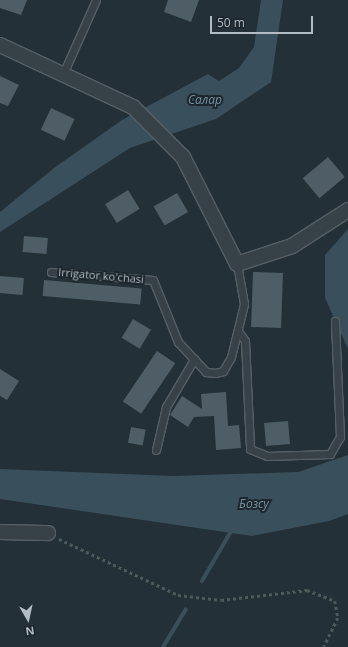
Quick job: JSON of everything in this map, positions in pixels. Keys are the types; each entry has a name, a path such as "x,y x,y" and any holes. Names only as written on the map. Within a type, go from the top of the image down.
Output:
{"street":[{"path":"0,45 63,74"},
{"name":"Irrigator ko'chasi","path":"63,74 133,107 169,146 183,158 237,264"},
{"path":"237,264 292,246 348,210"},
{"path":"0,532 48,534"}],"lane":[{"path":"63,74 96,0"},
{"name":"Irrigator ko'chasi","path":"51,272 153,280 171,331 194,360 206,372 223,371 238,331 245,296 237,264"},
{"path":"238,331 245,341 250,449 268,456 330,454 340,437 335,321"},
{"path":"156,450 166,407 194,360"}],"path":[{"path":"48,534 178,596 221,600 307,590 335,601 338,618 324,647"}],"water":[{"name":"Салар","path":"261,0 283,0 271,82 216,119 130,148 0,232 0,212 54,168 122,120 208,74 219,81 239,68 254,47"},
{"path":"348,229 348,349 325,298 325,255"},
{"name":"Бозсу","path":"348,455 348,514 329,521 252,536 0,499 0,469 173,476 298,472"}],"building":[{"path":"0,0 27,0 21,15 0,8"},
{"path":"168,0 199,0 191,22 164,12"},
{"path":"0,76 19,85 8,106 0,103"},
{"path":"51,108 75,119 64,141 41,130"},
{"path":"328,157 345,177 319,198 303,178"},
{"path":"128,190 140,209 117,223 105,204"},
{"path":"177,193 188,212 165,226 154,207"},
{"path":"24,236 48,238 47,254 23,252"},
{"path":"253,272 283,273 281,328 251,327"},
{"path":"0,276 24,278 22,295 0,293"},
{"path":"44,280 142,289 140,304 43,296"},
{"path":"133,319 151,330 140,349 122,338"},
{"path":"157,351 175,363 141,414 123,402"},
{"path":"0,369 19,381 7,400 0,396"},
{"path":"226,392 228,426 239,425 241,448 216,450 214,416 194,417 188,427 170,415 182,396 202,409 201,394"},
{"path":"288,421 290,444 266,446 264,423"},
{"path":"131,427 146,430 143,446 128,443"}],"waterway":[{"path":"202,581 233,528"},
{"path":"163,647 186,609"}]}
